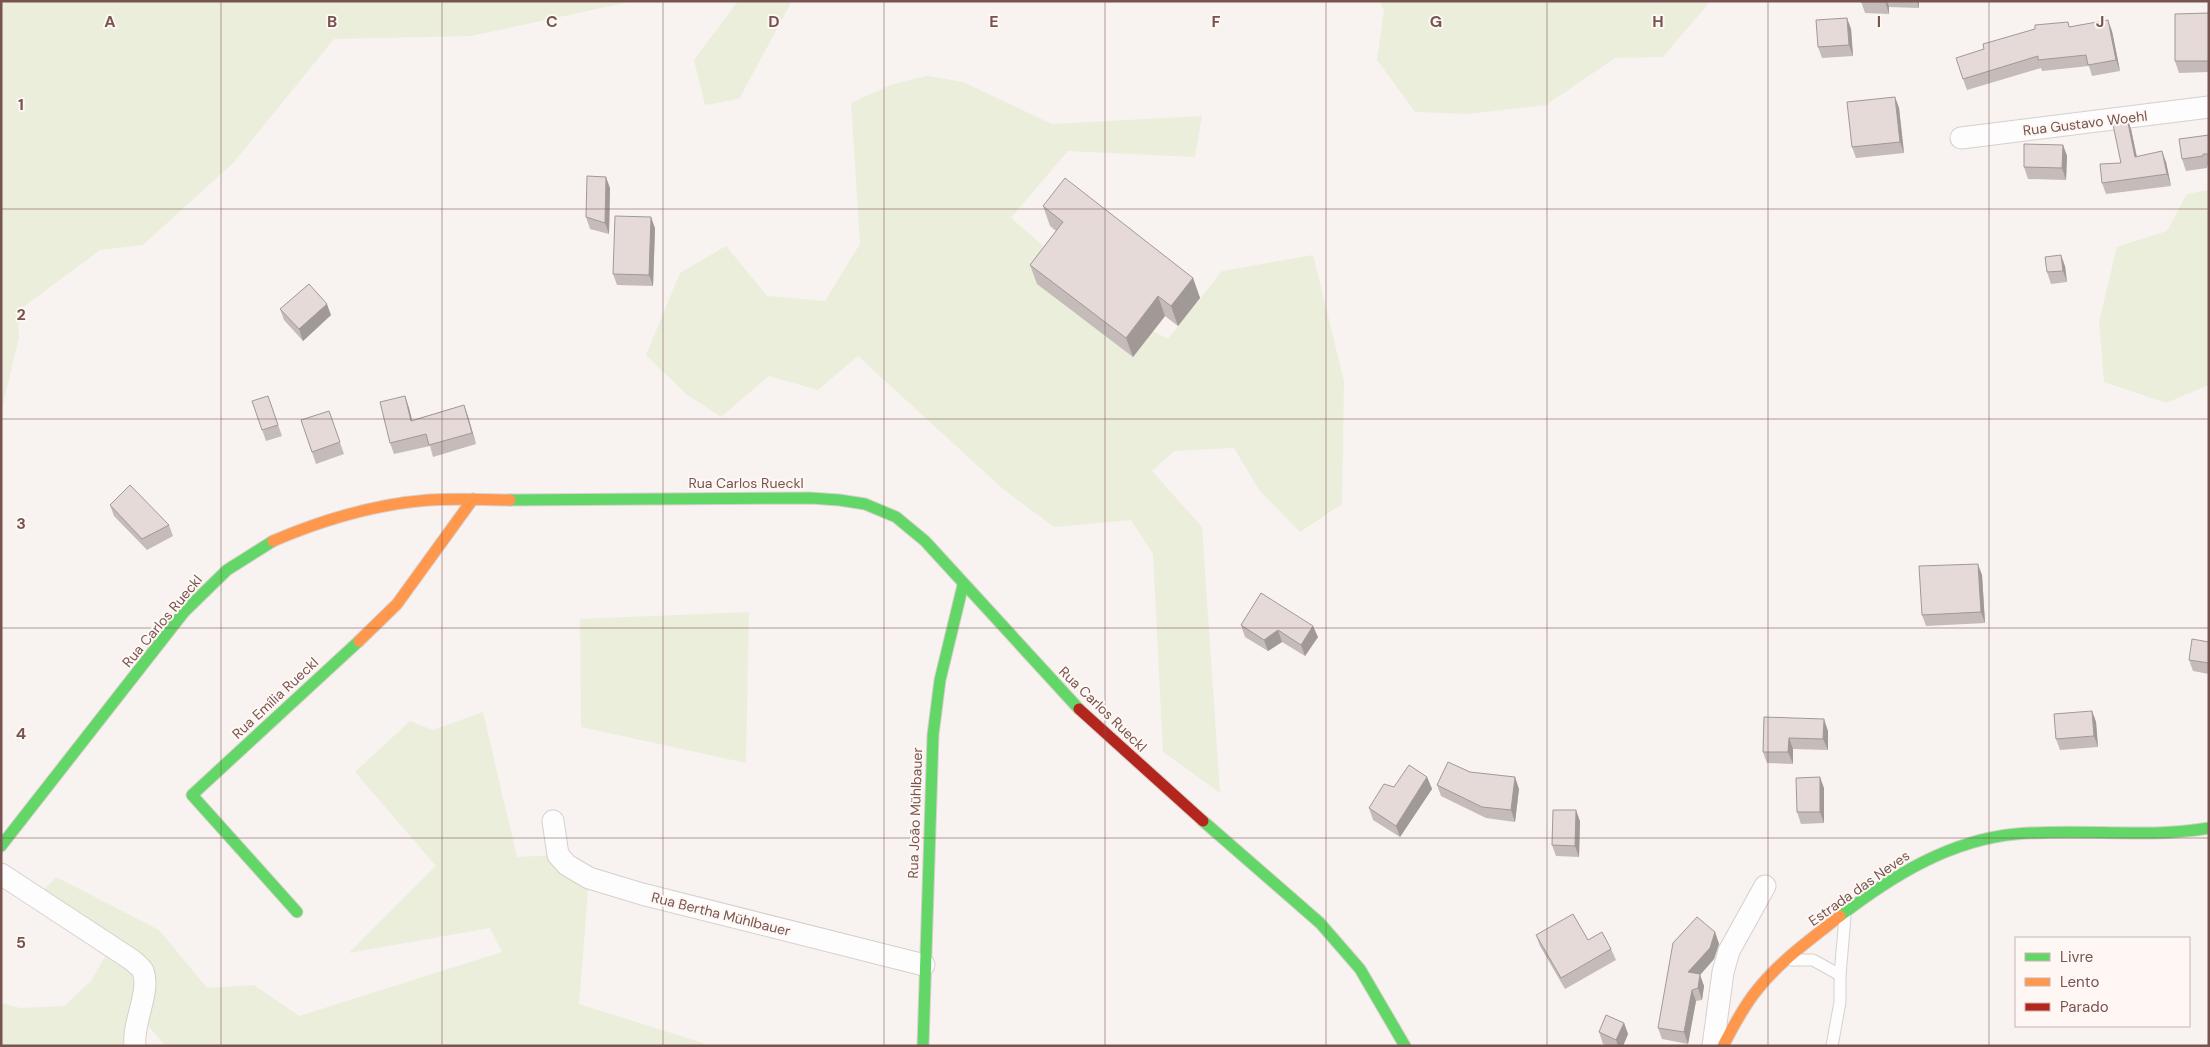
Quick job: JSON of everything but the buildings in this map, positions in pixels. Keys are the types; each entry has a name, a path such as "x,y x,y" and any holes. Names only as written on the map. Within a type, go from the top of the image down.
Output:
{"street":[{"name":"Rua Gustavo Woehl","path":"1961,138 2209,107"},
{"name":"Rua Carlos Rueckl","path":"1,846 189,607 228,569 279,538 346,515 410,502 473,499 774,497 840,500 880,509 910,527 1091,720 1290,895 1337,942 1374,989 1404,1046"},
{"name":"Rua Emília Rueckl","path":"297,912 192,795 397,604 473,499"},
{"name":"Rua João Mühlbauer","path":"923,1046 924,965 933,735 940,680 963,585"},
{"name":"Rua Bertha Mühlbauer","path":"553,821 558,855 567,865 589,878 924,965"},
{"name":"Estrada das Neves","path":"1722,1046 1756,991 1787,960 1846,912 1931,857 1986,838 2036,833 2167,834 2209,828"},
{"path":"1,874 132,960 143,971 145,986 133,1033 135,1046"},
{"path":"1713,1046 1723,972 1729,951 1765,886"}],"lane":[{"path":"1832,1046 1840,1002 1840,975 1846,912"},
{"path":"1787,960 1813,960 1840,975"}],"green space":[{"path":"1,1 634,1 471,36 334,39 234,162 143,245 100,250 18,311 19,338 1,412"},
{"path":"738,1 792,1 739,99 705,105 694,60"},
{"path":"1380,1 1709,1 1709,3 1663,57 1615,58 1546,105 1468,114 1415,112 1377,60 1384,10"},
{"path":"927,76 963,82 1052,124 1202,116 1195,157 1068,151 1011,218 1057,258 1153,331 1168,339 1222,271 1313,255 1344,381 1342,504 1300,532 1259,490 1234,448 1174,451 1152,471 1202,527 1220,793 1163,752 1153,554 1131,520 1054,527 1003,489 858,356 818,390 769,376 721,417 686,394 646,355 680,273 726,246 767,296 825,301 860,244 851,103 893,84"},
{"path":"2209,190 2209,385 2166,403 2104,382 2099,322 2117,247 2167,231 2187,194"},
{"path":"749,612 746,763 581,727 580,619"},
{"path":"483,712 517,857 558,855 589,878 579,1004 703,1043 704,1046 166,1046 138,1015 135,1046 1,1046 1,1003 20,1008 64,1006 91,981 111,946 37,897 56,877 159,930 207,988 254,985 299,1016 502,952 490,928 349,953 436,866 355,772 410,721 433,730"}],"traffic: fast":[{"path":"510,500 810,498 865,504 896,517 925,541 1079,709"},
{"path":"1,846 184,612 227,570 273,541"},
{"path":"923,1046 933,735 940,680 963,585"},
{"path":"297,912 192,795 359,641"},
{"path":"1203,821 1320,923 1360,969 1405,1046"},
{"path":"1840,916 1880,887 1923,862 1945,852 1992,838 2040,832 2161,833 2209,828"}],"traffic: slow":[{"path":"273,541 330,520 389,505 439,499 510,500"},
{"path":"359,641 397,604 473,499"},
{"path":"1723,1046 1747,1003 1766,979 1796,951 1840,916"}],"traffic: jam":[{"path":"1079,709 1203,821"}]}
